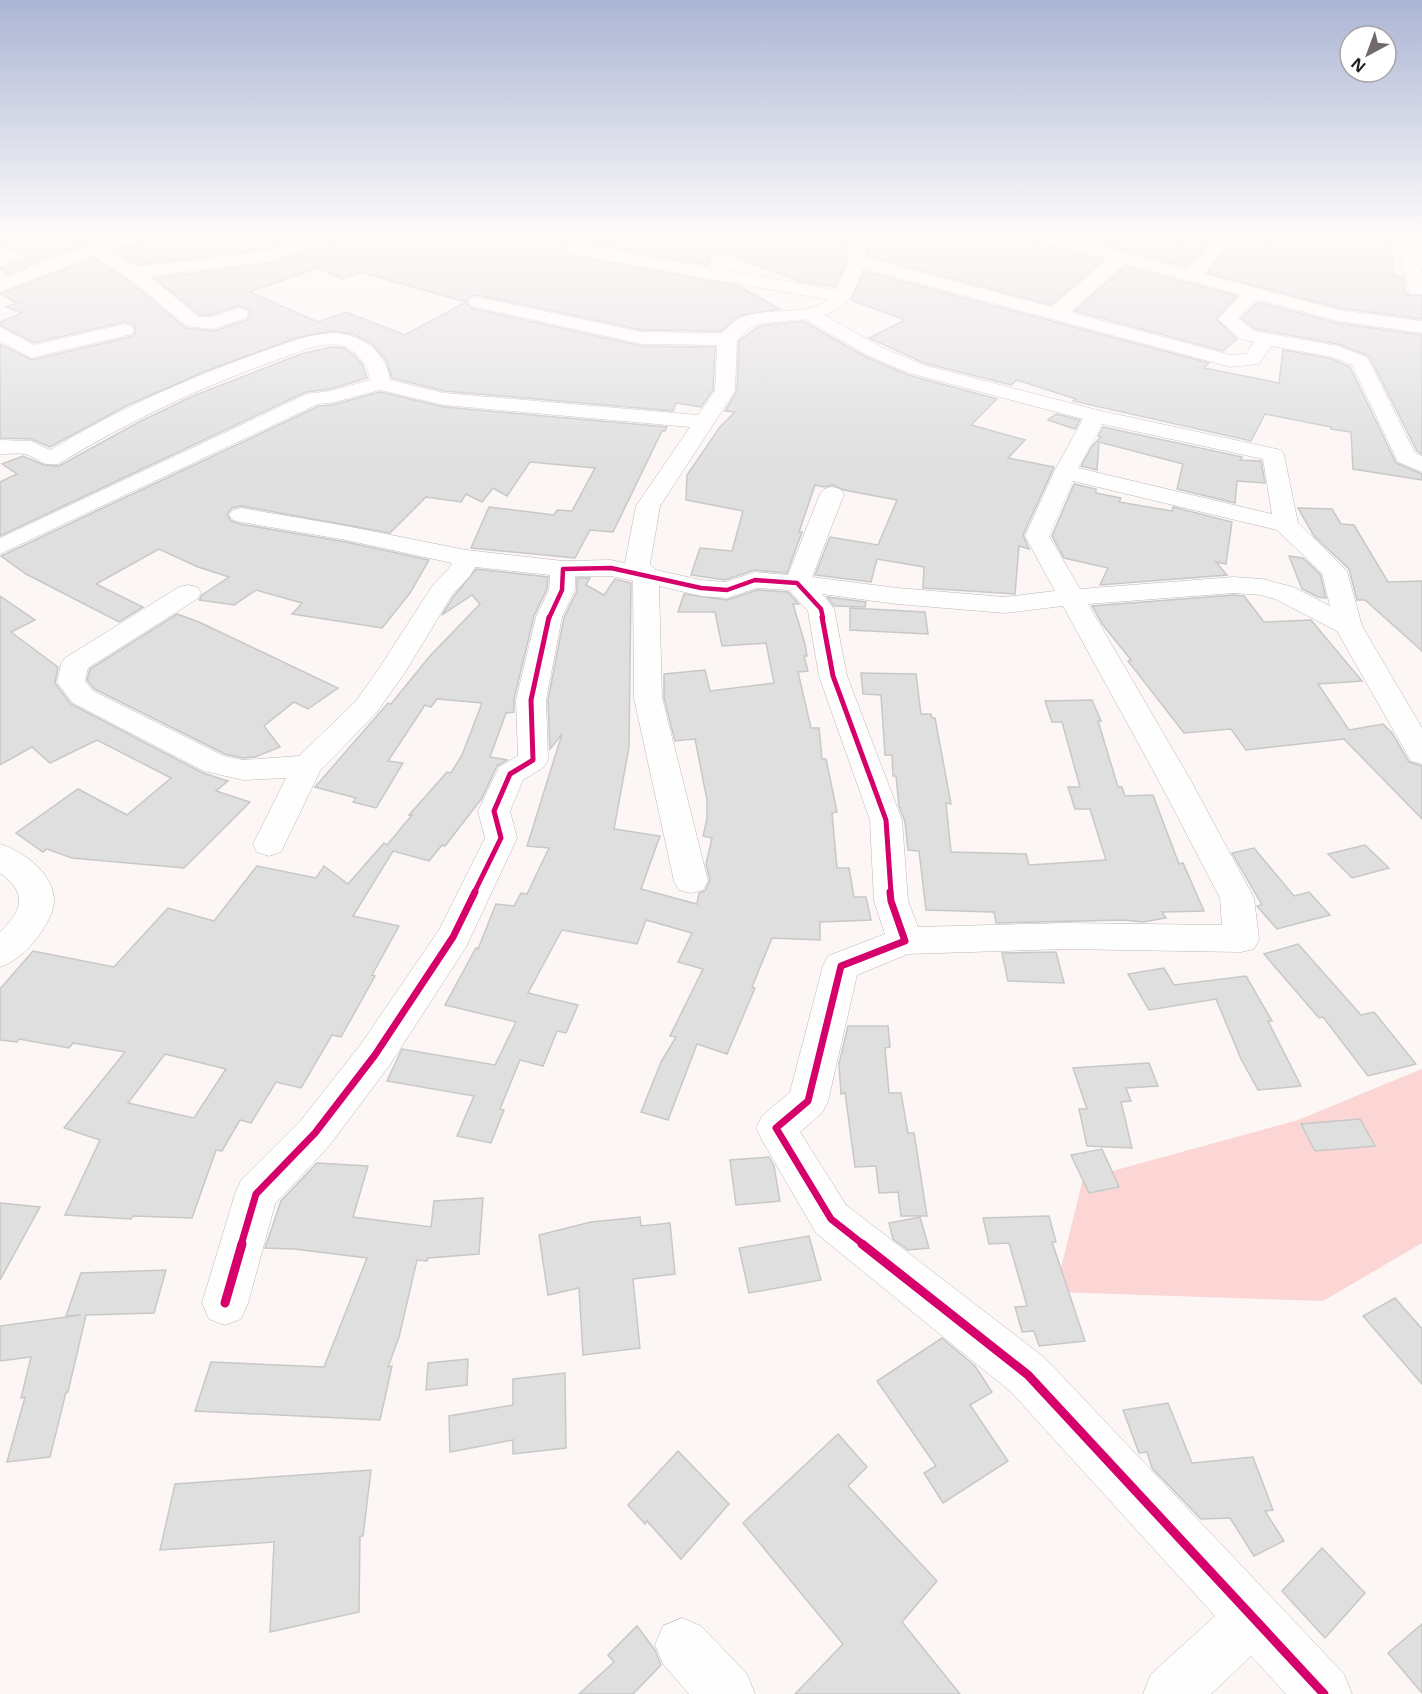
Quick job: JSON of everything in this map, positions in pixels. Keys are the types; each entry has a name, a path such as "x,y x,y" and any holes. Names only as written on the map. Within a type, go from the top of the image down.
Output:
{"street":[{"path":"183,313 194,322 213,323 239,314"},
{"path":"528,313 642,338 727,339 744,323 755,319 808,313"},
{"path":"808,313 874,351 916,369 1095,416 1273,455 1286,525"},
{"path":"1047,313 1240,362 1252,360 1266,339"},
{"path":"1233,313 1227,319 1248,335 1338,352 1360,361 1406,457 1422,465"},
{"path":"1330,313 1422,327"},
{"path":"0,333 31,352 125,330"},
{"path":"691,881 648,698 646,574 638,566 637,558 648,506 725,391 727,339"},
{"path":"0,447 31,448 50,459 110,425 208,378 321,340 345,340 362,347 379,370 380,384"},
{"path":"0,353 23,345"},
{"path":"0,547 314,398 331,397 380,384 444,399 703,422"},
{"path":"1095,416 1065,472 1037,536 1175,781 1237,898 1241,939 1065,936 905,941 841,966 808,1101 776,1128 831,1219 1028,1375 1324,1694"},
{"path":"1065,472 1286,525 1334,572 1348,626 1422,754"},
{"path":"797,583 832,494"},
{"path":"241,515 346,533 466,558 563,569 611,568 646,574 700,588 727,590 755,580 1005,605 1072,597 1234,585 1262,587 1284,593 1348,626"},
{"path":"269,844 307,766 366,707 390,675 442,591 461,571 466,558"},
{"path":"225,1303 256,1194 315,1133 375,1055 453,937 501,838 494,812 510,774 533,760 531,700 549,617 562,590 563,569"},
{"path":"797,583 821,609 833,676 886,820 891,901 905,941"},
{"path":"188,593 75,664 71,682 83,697 215,764 243,770 307,766"},
{"path":"0,856 29,879 38,905 23,932 0,953"},
{"path":"1171,1694 1254,1616"},
{"path":"682,1645 727,1694"}],"shaded area":[{"path":"1422,1069 1422,1243 1323,1301 1055,1292 1083,1179 1298,1120"}],"building":[{"path":"22,313 168,313 186,328 214,331 247,320 249,313 298,313 318,322 349,313 405,335 446,313 494,313 642,346 715,347 713,390 701,407 676,403 673,411 444,391 392,378 386,360 372,344 353,334 332,331 296,338 206,371 126,406 50,447 31,439 0,438 0,344 32,360 133,336 136,331 133,324 124,322 34,343 0,325 0,322"},
{"path":"198,313 217,313 211,315"},
{"path":"562,313 756,313 739,316 721,331 642,330"},
{"path":"886,313 1022,313 1209,363 1204,368 1279,383 1283,350 1332,359 1350,367 1396,463 1422,474 1422,480 1353,469 1351,432 1265,414 1251,441 1073,401 1076,399 1017,380 1011,385 924,363 869,338 905,320"},
{"path":"1082,313 1221,313 1216,319 1237,339 1223,351"},
{"path":"1246,313 1300,313 1337,323 1422,335 1422,454 1417,451 1369,356 1338,344 1255,329 1241,318"},
{"path":"1377,313 1422,313 1422,319"},
{"path":"803,321 866,357 908,375 997,399 971,425 1025,440 1008,458 1054,467 1023,535 1029,549 1019,546 1015,594 923,588 924,567 877,559 871,582 815,575 830,537 878,545 897,500 844,490 833,485 824,487 815,485 799,532 802,532 787,573 754,570 725,580 691,575 700,548 732,551 743,511 686,500 687,475 720,427 735,412 725,411 737,391 739,341 759,326"},
{"path":"331,347 344,348 354,355 362,364 367,378 330,389 306,392 0,536 0,482 17,474 2,464 23,456 44,465 59,466 139,422 193,396 301,354"},
{"path":"380,392 444,407 667,427 665,431 662,431 613,532 590,530 575,558 471,548 489,507 554,515 557,510 572,511 595,468 530,462 507,496 493,488 482,502 466,494 461,502 426,497 390,533 241,506 232,508 227,514 231,521 240,524 346,542 429,560 410,593 382,628 292,614 302,603 256,590 234,605 199,600 202,595 229,577 198,567 159,549 96,584 143,607 119,622 26,574 1,556 319,406 332,405"},
{"path":"1056,414 1080,420 1075,429 1048,420"},
{"path":"1103,427 1242,457 1240,460 1261,461 1265,483 1237,481 1235,503 1177,489 1183,464 1099,442 1097,470 1081,466 1092,446 1101,437 1098,436"},
{"path":"1074,484 1096,489 1096,493 1121,498 1119,502 1172,511 1173,507 1232,522 1226,564 1216,562 1227,575 1100,585 1108,568 1064,558 1052,536"},
{"path":"1298,508 1332,509 1341,524 1354,525 1388,582 1422,581 1422,651 1365,600 1357,600 1349,569 1314,536"},
{"path":"1289,556 1303,558 1320,574 1326,598 1318,597 1302,589"},
{"path":"476,569 548,577 547,589 534,616 514,699 514,712 506,713 490,757 507,760 497,766 482,798 445,846 442,845 429,861 393,851 353,916 399,926 372,975 375,976 341,1037 332,1035 301,1088 276,1082 251,1123 240,1120 222,1151 216,1150 192,1218 133,1216 131,1219 65,1215 100,1140 64,1128 125,1052 73,1043 69,1048 19,1039 17,1042 0,1040 0,989 33,951 114,967 168,908 214,921 257,866 316,878 324,866 348,884 384,843 387,845 412,815 409,815 447,772 451,773 462,755 482,703 437,699 431,707 425,705 388,761 403,763 376,808 353,802 356,798 315,787 388,703 391,704 429,657 480,604 472,595 442,615","holes":["165,1054 226,1069 194,1118 128,1103"]},
{"path":"577,578 590,578 586,585 604,595 615,579 631,583 629,747 614,829 660,836 641,889 697,904 699,893 705,891 710,880 706,864 712,838 703,836 707,819 707,800 695,739 675,741 664,698 664,674 705,670 710,691 774,683 766,643 722,646 715,612 678,612 684,594 727,600 757,590 788,592 799,604 793,604 805,644 807,656 804,656 808,671 798,672 811,728 819,728 822,759 826,759 837,812 832,813 837,868 849,868 854,897 866,897 871,920 820,922 820,940 772,938 752,987 755,988 727,1054 697,1044 668,1120 641,1112 661,1062 676,1037 670,1036 703,969 678,962 692,933 646,920 637,944 562,930 528,993 578,1005 566,1033 557,1031 543,1066 520,1060 500,1109 504,1110 491,1143 457,1136 474,1096 387,1081 402,1049 495,1065 516,1022 445,1005 476,948 478,949 496,904 514,906 521,893 527,894 549,848 527,846 562,734 550,749 548,700 564,618 577,591"},
{"path":"0,596 35,620 11,632 58,667 55,683 71,704 203,773 228,781 216,791 250,802 184,868 72,858 47,849 43,852 16,833 78,789 127,815 171,778 97,740 50,763 32,747 0,765"},
{"path":"1244,596 1264,622 1311,620 1362,681 1318,684 1349,730 1383,724 1392,733 1409,762 1422,766 1422,819 1344,739 1246,750 1231,729 1184,733 1128,661 1131,660 1103,625 1092,606"},
{"path":"827,597 866,602 865,607 834,606"},
{"path":"850,608 925,612 928,634 850,630"},
{"path":"177,614 199,622 338,688 308,709 294,702 264,726 280,747 255,757 243,758 225,754 94,689 87,680 90,669"},
{"path":"861,673 916,674 921,714 931,714 932,718 935,718 951,804 946,803 951,852 1026,854 1029,865 1106,860 1090,809 1075,809 1068,787 1080,787 1062,722 1052,722 1045,701 1092,700 1101,721 1098,721 1118,787 1122,787 1125,796 1153,795 1179,864 1183,863 1204,911 1162,912 1166,918 1143,922 1123,920 996,923 994,912 926,910 919,851 908,850 905,822 899,806 896,776 893,776 892,755 885,755 881,695 863,694"},
{"path":"1365,845 1389,868 1352,878 1328,854"},
{"path":"1254,848 1294,896 1309,892 1330,915 1277,929 1257,906 1262,905 1232,853"},
{"path":"1298,944 1361,1015 1374,1012 1416,1064 1368,1076 1323,1017 1319,1018 1264,954"},
{"path":"1056,952 1064,983 1008,981 1002,953"},
{"path":"1164,968 1174,985 1246,976 1272,1021 1268,1021 1301,1086 1258,1090 1241,1059 1216,999 1149,1010 1128,974"},
{"path":"848,1026 888,1026 890,1047 885,1048 889,1093 901,1093 908,1133 914,1133 927,1216 901,1216 898,1192 879,1193 876,1166 855,1167 845,1093 841,1094 839,1064"},
{"path":"1149,1063 1158,1086 1126,1088 1131,1101 1121,1102 1132,1148 1087,1146 1079,1109 1087,1109 1073,1068"},
{"path":"1360,1119 1375,1146 1315,1151 1301,1124"},
{"path":"1102,1149 1119,1187 1089,1193 1071,1155"},
{"path":"769,1157 774,1166 780,1201 736,1205 730,1160"},
{"path":"317,1163 368,1166 353,1217 431,1227 434,1201 483,1198 479,1254 428,1258 427,1261 417,1260 399,1337 388,1367 392,1366 380,1420 195,1411 211,1362 324,1367 367,1258 294,1249 265,1248 281,1201"},
{"path":"0,1203 40,1207 0,1280"},
{"path":"1049,1216 1056,1242 1052,1242 1085,1341 1039,1346 1034,1331 1022,1332 1015,1307 1027,1306 1009,1243 989,1244 983,1218"},
{"path":"640,1217 641,1226 670,1223 675,1274 633,1279 640,1348 583,1355 579,1288 548,1295 539,1235 591,1222"},
{"path":"920,1217 929,1248 908,1250 893,1239 889,1223"},
{"path":"809,1236 821,1280 749,1293 739,1248"},
{"path":"166,1270 154,1313 86,1315 50,1457 7,1462 25,1397 21,1398 31,1357 0,1361 0,1326 81,1315 66,1316 81,1273"},
{"path":"1395,1298 1422,1329 1422,1384 1363,1316"},
{"path":"942,1338 975,1366 992,1392 970,1405 1008,1461 943,1503 924,1473 936,1466 877,1381"},
{"path":"468,1359 467,1385 426,1390 428,1363"},
{"path":"565,1373 566,1448 513,1454 513,1440 450,1452 449,1416 513,1405 513,1379"},
{"path":"1168,1403 1192,1463 1253,1457 1273,1510 1265,1511 1284,1541 1254,1556 1230,1518 1201,1519 1152,1468 1147,1452 1139,1453 1123,1410"},
{"path":"838,1434 867,1467 848,1486 937,1581 902,1622 960,1694 795,1694 843,1644 743,1523"},
{"path":"678,1451 729,1504 681,1559 647,1521 645,1524 628,1505"},
{"path":"371,1470 363,1536 360,1536 359,1612 270,1632 274,1542 160,1550 175,1484"},
{"path":"1322,1548 1365,1593 1325,1638 1282,1591"},
{"path":"1422,1624 1422,1693 1388,1653"},
{"path":"637,1626 655,1650 661,1665 633,1694 579,1694 614,1662 608,1655"}],"cycle path":[{"path":"225,1303 256,1194 315,1133 375,1055 453,937 501,838 494,811 510,774 533,760 531,700 549,617 562,590 563,569 611,568 701,588 727,590 755,580 797,583 821,609 833,676 886,820 891,901 905,941 841,966 808,1101 776,1128 831,1219 1028,1375 1324,1694"}]}
